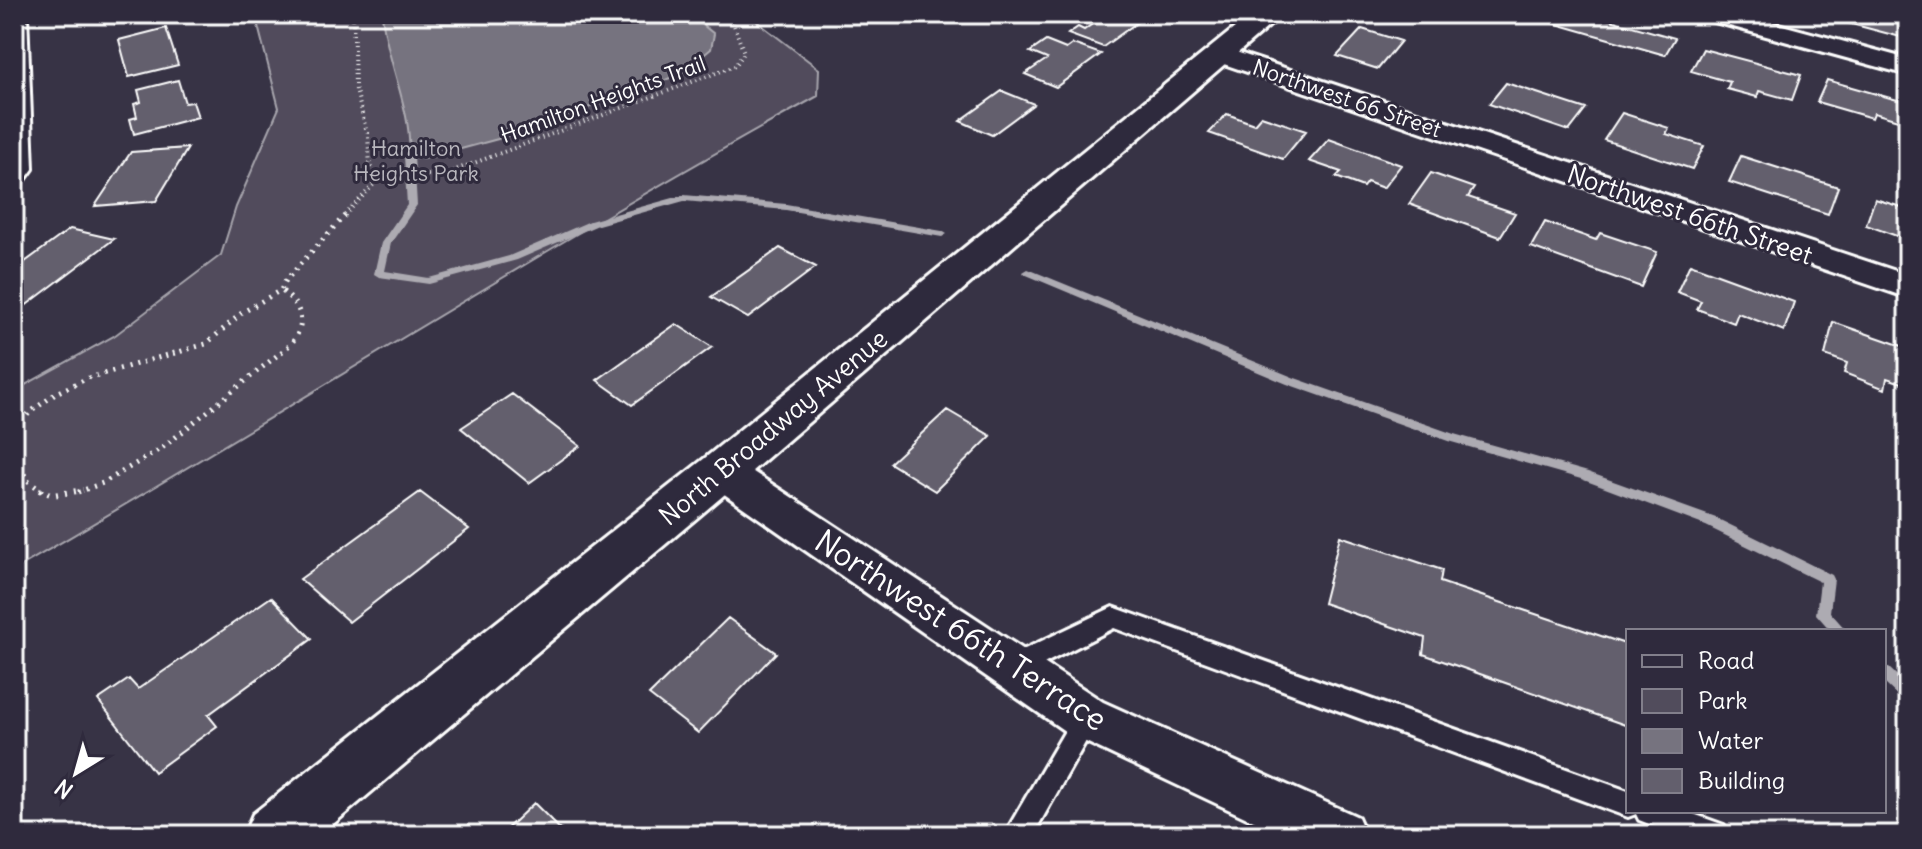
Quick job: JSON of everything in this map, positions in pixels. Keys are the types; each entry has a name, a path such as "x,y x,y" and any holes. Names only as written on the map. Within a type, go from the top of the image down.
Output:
{"street":[{"path":"14,174 18,169 15,14"},
{"name":"North Broadway Avenue","path":"274,835 721,471 1269,14"},
{"path":"1713,14 1908,67"},
{"name":"Northwest 66 Street","path":"1221,55 1472,140"},
{"name":"Northwest 66th Street","path":"1472,140 1908,287"},
{"name":"Northwest 66th Terrace","path":"721,471 1086,718 1340,835"}],"lane":[{"path":"1011,668 1113,617 1626,803"},
{"path":"1018,835 1086,718"},
{"path":"1654,813 1714,835"}],"path":[{"path":"281,290 296,300 301,310 297,336 215,409 151,456 78,492 52,495 34,489 21,472 14,452 15,431 29,413 58,392 88,378 206,344 243,312 281,290 306,258 378,180 370,166 368,137 355,86 353,14"},
{"name":"Hamilton Heights Trail","path":"378,180 425,176 474,164 735,66 744,53 730,14"}],"green space":[{"name":"Hamilton Heights Park","path":"255,14 747,14 819,69 818,96 615,211 14,570 14,391 114,336 221,255 236,207 279,108"}],"water":[{"path":"382,14 689,14 714,34 711,49 683,72 657,84 498,139 424,159 409,156 407,122"}],"building":[{"path":"113,14 157,14 115,24"},
{"path":"1106,14 1118,14 1139,21 1103,47 1068,34 1078,27 1084,30"},
{"path":"1552,14 1589,14 1675,38 1665,55 1546,21"},
{"path":"1852,14 1892,14 1908,18 1908,39 1848,23"},
{"path":"166,28 178,65 129,77 119,40"},
{"path":"1362,29 1401,41 1378,69 1337,56"},
{"path":"1046,41 1066,49 1073,44 1101,54 1056,87 1025,74 1047,59 1030,52"},
{"path":"1703,49 1801,75 1792,100 1759,91 1757,97 1727,89 1730,82 1691,71"},
{"path":"178,80 185,103 193,102 198,117 134,134 130,119 137,117 134,104 141,102 138,90"},
{"path":"1827,80 1908,103 1908,123 1874,113 1872,118 1817,102"},
{"path":"1506,83 1586,109 1569,131 1489,104"},
{"path":"1002,91 1034,104 992,135 960,121"},
{"path":"1622,113 1669,128 1666,134 1704,146 1692,169 1604,140"},
{"path":"1227,114 1254,124 1261,116 1306,131 1283,159 1209,133"},
{"path":"1329,139 1401,165 1383,188 1367,182 1363,187 1336,177 1341,172 1309,161"},
{"path":"188,148 156,201 95,206 131,152"},
{"path":"1741,156 1838,187 1828,214 1729,182"},
{"path":"1431,173 1474,188 1468,197 1515,213 1500,237 1409,204"},
{"path":"1875,199 1908,209 1908,240 1866,225"},
{"path":"1545,222 1596,240 1600,233 1657,252 1641,287 1531,247"},
{"path":"70,229 114,239 20,310 14,308 14,270"},
{"path":"780,248 816,267 748,318 711,297"},
{"path":"1690,264 1794,302 1784,331 1738,313 1734,323 1697,309 1701,301 1677,292"},
{"path":"1833,322 1908,348 1908,385 1887,378 1885,389 1844,373 1847,363 1825,355"},
{"path":"676,324 712,347 632,405 597,380"},
{"path":"512,394 580,446 529,483 461,428"},
{"path":"947,410 991,436 935,491 890,463"},
{"path":"420,492 469,529 349,622 300,579"},
{"path":"1340,536 1442,570 1440,582 1626,644 1626,725 1423,654 1425,638 1323,603"},
{"path":"271,597 312,639 208,715 217,726 154,772 98,700 129,679 138,689"},
{"path":"728,618 776,653 698,733 649,695"},
{"path":"534,803 566,835 500,835"}],"waterway":[{"path":"409,156 412,205 386,243 379,274 429,281 513,258 594,223 684,198 786,207 942,234"},
{"path":"1028,272 1291,381 1452,438 1584,475 1711,522 1827,579 1823,614 1838,629"},
{"path":"1886,675 1908,696"}]}
